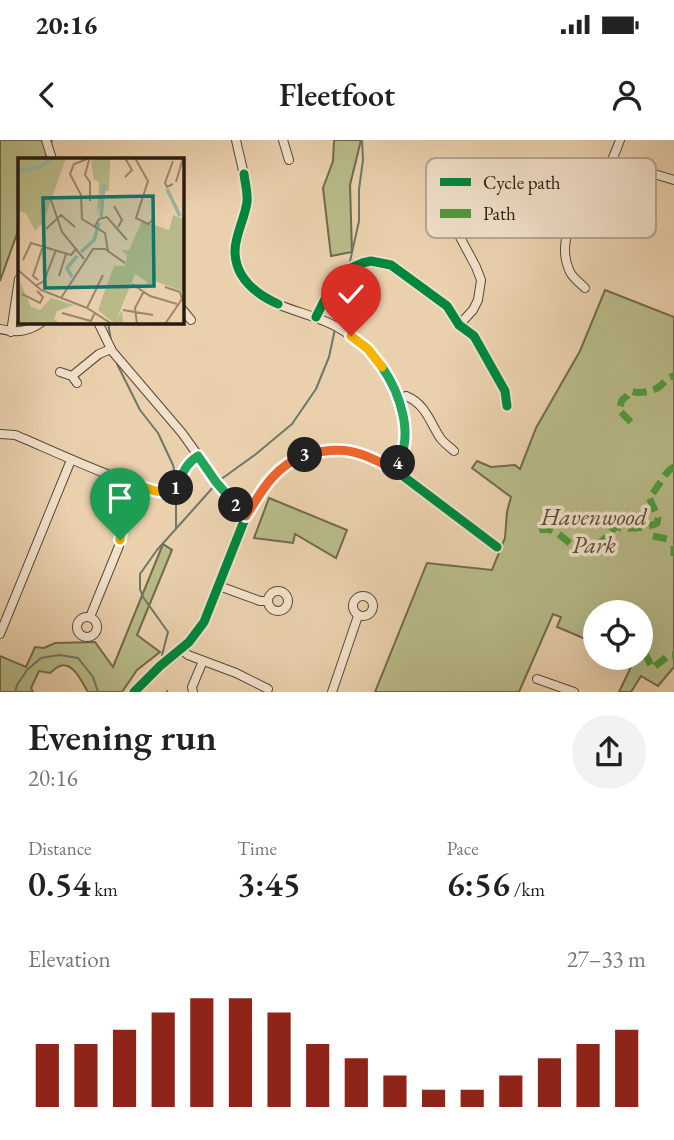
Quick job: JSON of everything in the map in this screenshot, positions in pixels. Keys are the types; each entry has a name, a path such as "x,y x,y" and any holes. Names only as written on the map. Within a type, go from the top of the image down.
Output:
{"street":[{"path":"46,140 52,158"},
{"path":"236,140 247,200 235,251 238,269 248,286 265,298 335,326 368,349 385,371 403,412 404,452 395,470"},
{"path":"283,140 289,160"},
{"path":"612,158 620,140"},
{"path":"656,175 674,180"},
{"path":"459,325 473,310 481,288 476,267 461,238"},
{"path":"566,238 565,254 571,273 585,288"},
{"path":"316,317 332,285 342,272 372,261 391,265 447,306 459,325 474,336 505,391 507,406"},
{"path":"11,332 18,286"},
{"path":"184,311 191,320"},
{"path":"0,329 11,332 30,330 39,324"},
{"path":"99,324 111,349 182,433 221,488 246,516"},
{"path":"60,372 75,379 99,354 111,349"},
{"path":"398,399 407,396 416,400 429,416 442,440 454,451"},
{"path":"0,434 15,435 71,460 162,492 174,490 189,462 198,456"},
{"path":"134,692 189,642 204,622 246,516 266,482 281,467 301,456 326,450 352,451 372,457 395,470 496,547"},
{"path":"0,635 71,460"},
{"path":"90,617 119,546 124,511 134,484"},
{"path":"219,586 260,601 268,601"},
{"path":"332,692 358,615"},
{"path":"181,649 188,655 236,673 268,689"},
{"path":"193,692 192,687 203,661"},
{"path":"537,679 573,692"}],"green space":[{"path":"0,140 52,140 45,158 18,158 18,231 0,281"},
{"path":"334,140 361,140 350,185 352,252 331,256 323,188 333,161"},
{"name":"Havenwood Park","path":"605,290 674,317 674,667 658,686 641,676 631,692 619,692 630,670 653,670 653,600 583,600 583,638 557,627 561,617 553,614 519,692 375,692 427,563 492,570 505,538 511,497 472,468 477,461 491,467 515,465 520,469 536,428 580,351"},
{"path":"269,498 347,530 336,558 295,534 293,543 254,538"},
{"path":"163,544 172,550 137,635 160,652 137,670 122,692 88,692 77,674 65,665 50,673 39,671 31,688 33,692 0,692 0,656 26,667 35,647 44,648 55,643 95,642 113,667"}],"waterway":[{"path":"349,266 359,221 362,140"},
{"path":"336,324 340,295 347,275"},
{"path":"108,324 111,341"},
{"path":"220,480 292,424 316,389 329,357 335,329"},
{"path":"117,364 140,410 158,433 173,465 176,479"},
{"path":"162,655 168,632 143,597 140,574 157,550 216,484"},
{"path":"176,492 176,528"},
{"path":"15,692 27,670 41,658 59,655 78,658 93,677 98,692"}],"marked path":[{"path":"631,422 619,410 622,400 631,391 654,390 674,376"},
{"path":"539,530 548,529 574,546 589,549 601,542 617,525 620,528 634,528 657,523 658,518 649,497 674,467"},
{"path":"653,536 674,538"},
{"path":"674,546 674,556"},
{"path":"653,668 669,655 674,655"}],"cycle path":[{"path":"244,174 247,202 235,245 236,261 248,284 278,304"},
{"path":"316,317 332,285 342,272 371,261 391,265 447,306 459,325 474,336 505,391 507,406"},
{"path":"134,692 189,642 204,622 246,516 266,482 281,467 301,456 326,450 352,451 372,457 395,470 497,547"}],"route":[{"path":"120,540 122,519 134,484 170,492 174,490 184,468 198,456 216,482 246,516 266,482 281,467 301,456 326,450 352,451 372,457 395,470 404,452 403,412 377,359 351,336"}]}
